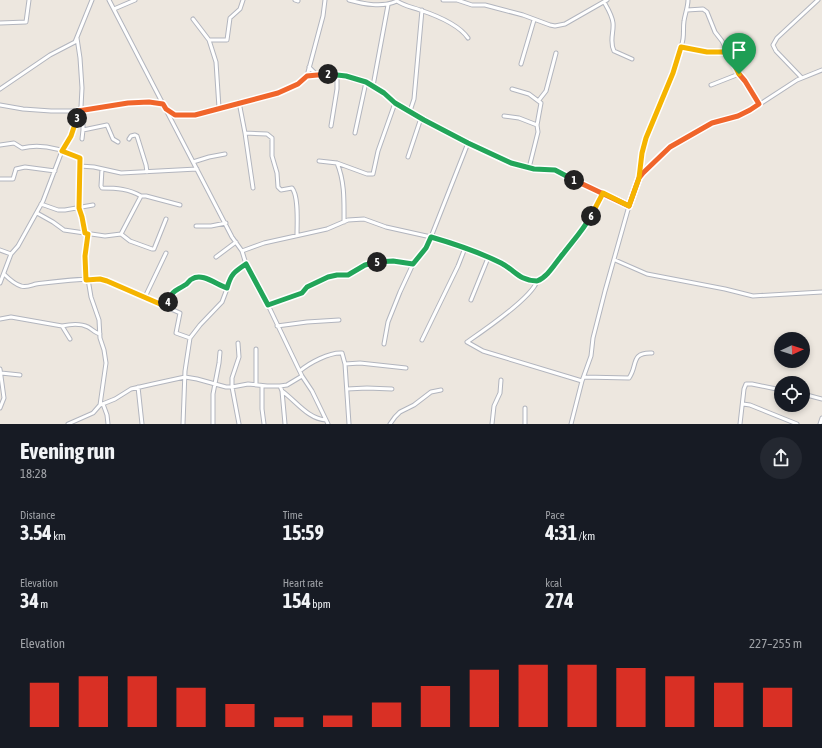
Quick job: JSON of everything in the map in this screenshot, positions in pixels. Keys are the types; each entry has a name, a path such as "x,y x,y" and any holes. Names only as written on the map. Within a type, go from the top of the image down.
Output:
{"street":[{"path":"0,23 26,22 29,0"},
{"path":"0,89 45,58 75,42 92,0"},
{"path":"109,0 193,162 242,252 246,264 268,305 302,376 312,391 327,422"},
{"path":"114,9 135,0"},
{"path":"209,40 227,40 230,18 240,9 243,0"},
{"path":"166,109 178,116 195,115 239,102 278,93 298,84 307,76 323,16 325,0"},
{"path":"349,0 372,4 388,4 397,1 403,5 422,10 444,20 459,29 468,38"},
{"path":"443,0 457,0 472,5 485,5 523,15 550,25 564,24 606,1 613,22 611,42 614,51 632,59"},
{"path":"485,5 487,0"},
{"path":"571,424 582,382 591,356 593,338 629,206 639,178 642,153 646,138 673,73 681,47 688,0"},
{"path":"801,77 776,51 773,45 776,38 818,0"},
{"path":"373,86 388,4"},
{"path":"410,111 414,99 422,10"},
{"path":"687,10 703,10 707,12 715,32 728,52 739,74 759,104"},
{"path":"193,20 209,40 216,62 219,108"},
{"path":"521,64 534,20"},
{"path":"0,282 11,254 18,246 37,213 62,151 71,136 81,103 82,75 77,38"},
{"path":"681,47 707,52 728,52"},
{"path":"539,100 546,91 556,53"},
{"path":"309,67 317,75"},
{"path":"639,178 670,147 712,123 738,116 750,110 801,77 822,70"},
{"path":"307,76 326,74 338,75 366,82 395,103 468,143 511,163 529,168 555,170 629,206"},
{"path":"711,85 739,74"},
{"path":"331,126 338,75"},
{"path":"354,133 366,82"},
{"path":"512,89 529,94 541,103 537,125 538,132 529,168"},
{"path":"0,105 23,109 83,111 128,103 149,102 163,104"},
{"path":"239,102 253,188"},
{"path":"319,162 337,164 367,174 373,174 378,151 395,103"},
{"path":"82,139 83,111"},
{"path":"504,116 519,118 537,125"},
{"path":"408,157 421,118"},
{"path":"83,130 107,125 113,139 118,142"},
{"path":"245,133 267,134 272,138 272,156 277,173 278,187 281,190 292,188 295,192 298,207 297,235"},
{"path":"130,139 133,135 137,136 147,172"},
{"path":"0,144 14,143 22,148 34,146 62,151 80,158 79,208 87,234 85,256 87,279 91,297 99,320 100,338 106,363 102,404 107,415 108,424"},
{"path":"384,344 388,322 413,264 426,248 431,237 468,143"},
{"path":"193,162 224,154"},
{"path":"337,164 342,174 344,222"},
{"path":"80,166 121,173 197,168"},
{"path":"0,179 13,180 16,169 21,168 55,171"},
{"path":"102,169 102,188 124,189 142,196 152,197 180,205"},
{"path":"582,382 500,357 483,351 467,342 522,300 535,286 537,281 551,269 576,240 603,193"},
{"path":"121,234 142,196"},
{"path":"41,204 58,210 93,205"},
{"path":"37,213 64,230 105,236 121,234 130,240 154,249 166,219"},
{"path":"242,252 264,243 327,229 353,219 364,219 386,227 431,237 465,248 502,264 522,278 537,281"},
{"path":"196,226 209,226 226,223"},
{"path":"216,258 236,242"},
{"path":"422,340 458,266 465,248"},
{"path":"0,250 11,254"},
{"path":"145,297 166,253"},
{"path":"472,300 488,258"},
{"path":"615,260 647,274 753,296 822,292"},
{"path":"268,305 302,293 307,287 328,277 348,275 369,263 393,261 413,264"},
{"path":"183,424 187,352 190,338 222,302 233,273 246,264"},
{"path":"4,274 15,283 23,287 87,279 100,279 107,281 180,313 176,333 190,338"},
{"path":"167,307 174,291 197,277 206,278 227,288"},
{"path":"0,319 11,317 62,326 71,324 86,326 100,334"},
{"path":"278,326 339,320"},
{"path":"62,326 70,339"},
{"path":"238,343 238,357 232,378 238,424"},
{"path":"256,349 256,385"},
{"path":"213,424 214,384 220,352"},
{"path":"300,371 314,361 340,352 344,354 349,424"},
{"path":"584,378 628,378 630,377 640,354 652,354"},
{"path":"345,364 360,363 406,368"},
{"path":"0,368 4,398 0,408"},
{"path":"1,373 20,375"},
{"path":"68,424 93,413 102,404 115,399 131,389 185,377 232,387 248,384 262,386 287,385 302,376"},
{"path":"492,424 494,406 500,393 501,380"},
{"path":"740,424 746,384 774,389"},
{"path":"262,386 262,410 264,424"},
{"path":"280,386 282,390 307,413 327,422"},
{"path":"138,387 142,424"},
{"path":"347,389 392,389"},
{"path":"282,390 285,424"},
{"path":"390,424 395,416 400,412 414,405 431,392 441,390"},
{"path":"810,395 822,398"},
{"path":"743,404 750,405 797,424"},
{"path":"524,408 525,424"},
{"path":"820,424 822,418"}],"route":[{"path":"739,74 728,52 707,52 681,47 673,73 646,138 642,153 639,178 637,183 629,206 603,193 576,240 562,254 551,269 537,281 522,278 502,264 465,248 431,237 426,248 413,264 393,261 369,263 348,275 340,274 328,277 307,287 302,293 268,305 246,264 233,273 227,288 206,278 197,277 192,279 186,285 174,291 167,307 102,279 86,280 85,256 88,234 85,233 79,208 80,158 62,151 71,136 78,111 128,103 149,102 163,104 166,109 178,116 195,115 278,93 300,83 307,76 326,74 342,76 366,82 384,93 395,103 424,120 511,163 534,169 555,170 603,193 629,206 639,178 670,147 712,123 738,116 759,104 739,74"}]}
